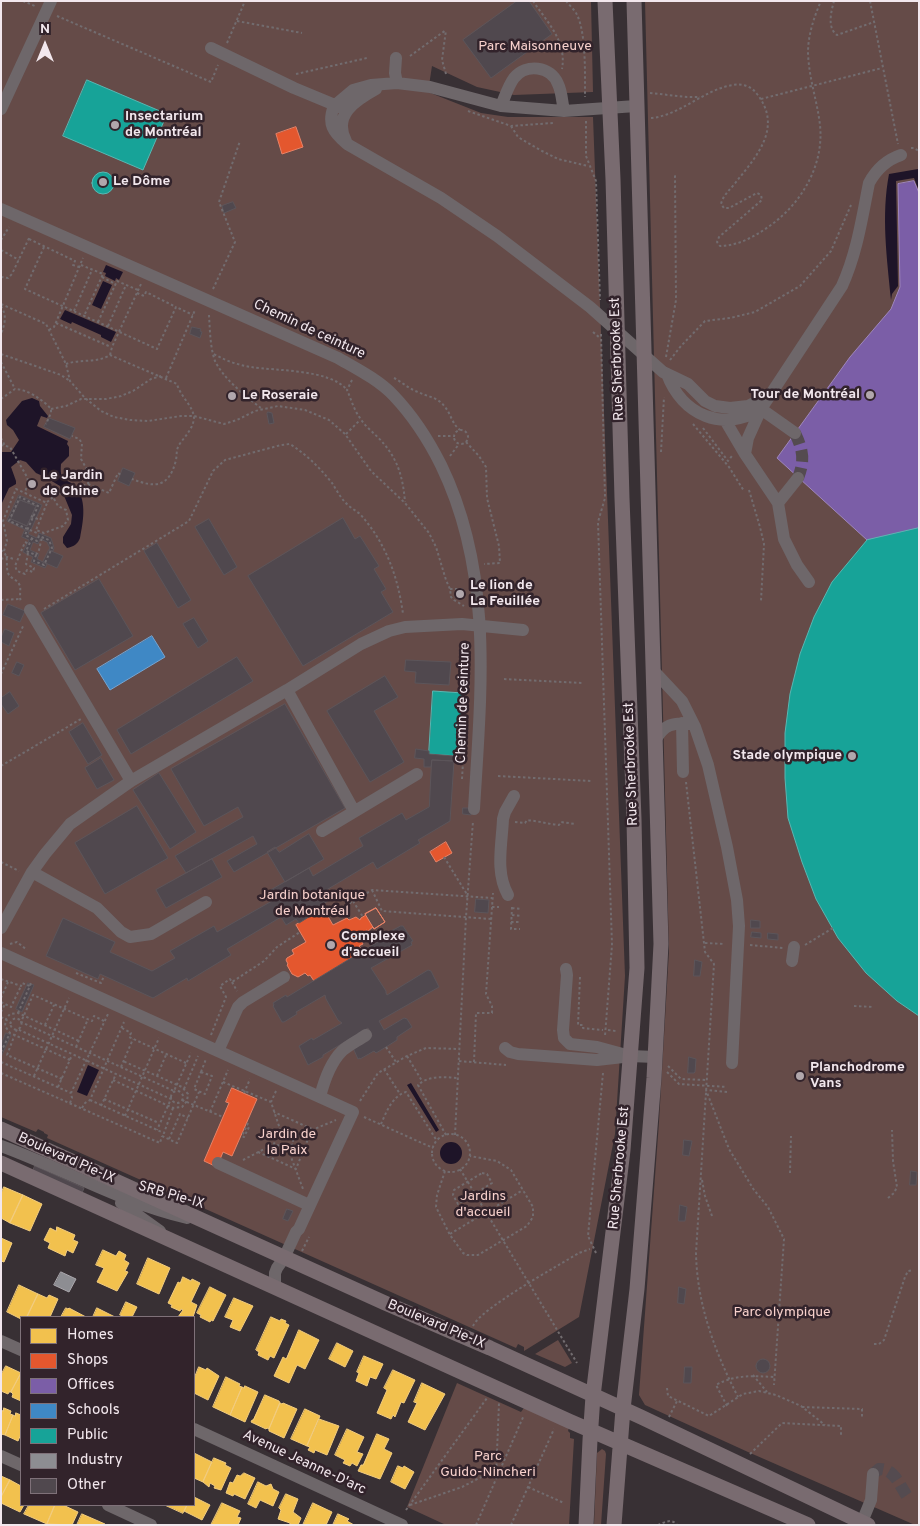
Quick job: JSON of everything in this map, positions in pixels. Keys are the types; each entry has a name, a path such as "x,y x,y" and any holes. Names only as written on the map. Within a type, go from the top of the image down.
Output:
{"main road":[{"name":"Rue Sherbrooke Est","path":"586,1525 593,1396 623,1150 637,968 638,917 622,498 613,179 605,1"},
{"name":"Rue Sherbrooke Est","path":"614,1525 623,1409 661,1061 661,944 656,739 634,1"},
{"name":"Boulevard Pie-IX","path":"2,1130 623,1409 865,1523"},
{"path":"1,1163 591,1430 808,1525"}],"street":[{"path":"1,109 49,6"},
{"path":"211,48 334,106 347,110"},
{"path":"347,144 341,133 341,123 347,110 360,98 391,83 395,72 396,58"},
{"path":"501,106 515,77 525,70 542,68 553,75 559,84 564,110"},
{"path":"636,106 564,110 501,106 430,87 391,83 353,90 334,106 331,125 336,135 347,144 441,198 497,236 590,307 666,369 688,384 705,401 715,406 730,408 748,406 773,393"},
{"path":"745,454 748,438 761,409 825,313 849,270 869,184 874,173 900,152"},
{"name":"Chemin de ceinture","path":"1,209 338,358 358,369 393,395 399,402 427,440 454,494 475,571 480,620 481,664 474,808"},
{"path":"666,369 671,386 680,399 702,416 732,420 749,417 761,409"},
{"path":"761,409 795,434"},
{"path":"725,420 778,503 784,538 797,565 809,582"},
{"path":"778,503 798,478"},
{"path":"31,612 131,781"},
{"path":"1,928 28,872 70,824 131,781 287,690 361,644 389,631 405,627 462,624 480,620 523,630"},
{"path":"653,670 682,701 695,727 708,766 736,891 739,947 732,1063"},
{"path":"287,690 354,811"},
{"path":"656,739 665,726 682,723 695,727"},
{"path":"682,723 683,772"},
{"path":"322,831 417,774"},
{"path":"510,898 503,886 500,875 504,812 514,796"},
{"path":"28,872 97,908 120,932 130,938 151,934 206,902"},
{"path":"792,961 794,947"},
{"path":"5,949 218,1051 353,1112 310,1205 275,1273 275,1288"},
{"path":"571,972 567,975 563,1030 566,1041 576,1045 597,1047 630,1056 661,1061"},
{"path":"218,1051 238,1007 243,1002 284,978"},
{"path":"320,1097 324,1080 343,1050 366,1036"},
{"path":"505,1048 510,1052 518,1054 597,1060 630,1056"},
{"name":"SRB Pie-IX","path":"1,1146 98,1188 158,1211 207,1222"},
{"path":"224,1165 310,1205"},
{"name":"SRB Pie-IX","path":"98,1188 134,1211 177,1243"},
{"path":"1,1341 20,1350"},
{"name":"Avenue Jeanne-D'arc","path":"195,1429 402,1525"},
{"path":"1,1456 20,1465"},
{"path":"865,1523 871,1500 873,1474"},
{"path":"110,1506 151,1525"}],"path":[{"path":"23,1 49,6 211,82 218,64"},
{"path":"227,45 245,1"},
{"path":"533,1 557,34 561,43 562,71"},
{"path":"566,1 578,15 580,23 585,97"},
{"path":"649,118 656,118 734,84 750,88 761,99 767,115 767,137 754,159 723,197 721,204 724,208 729,208 756,193 761,195 762,200 719,237 717,242 720,246 740,242 763,231 778,219 806,186 818,161 820,125 812,86 809,46 813,25 821,1"},
{"path":"834,1 831,27 832,32 837,35 874,22"},
{"path":"870,1 900,152"},
{"path":"236,21 302,32"},
{"path":"410,56 446,30 442,60 446,74"},
{"path":"296,74 367,58"},
{"path":"761,99 883,68"},
{"path":"648,92 702,97"},
{"path":"586,119 586,156 596,181 600,300"},
{"path":"511,126 518,137 545,153 558,159 589,166"},
{"path":"240,141 219,202 235,242 208,301 213,354 219,368 249,399 262,409"},
{"path":"666,369 676,300 675,175"},
{"path":"670,360 705,321 755,312 800,286 831,251 851,204"},
{"path":"1,240 15,216"},
{"path":"1,278 8,278 12,274 36,225"},
{"path":"29,240 75,261 73,265 103,274 84,316"},
{"path":"44,247 25,289 108,327 157,349 176,307"},
{"path":"49,330 56,323 88,248"},
{"path":"1,250 19,260"},
{"path":"73,311 92,270"},
{"path":"66,364 83,360 103,359 110,355 146,274"},
{"path":"102,278 115,284"},
{"path":"98,322 117,281 144,296 146,292 193,315"},
{"path":"108,327 126,285"},
{"path":"1,305 44,322 66,364 70,381"},
{"path":"1,305 5,318 1,334"},
{"path":"166,378 196,309"},
{"path":"56,323 112,347"},
{"path":"600,329 605,498 598,522 612,945 605,1039"},
{"path":"1,354 61,376 70,381 85,398 108,414 122,419 148,421 194,416 221,424 228,424 262,409 278,406 305,410 321,415 330,420 345,434 371,471 405,503 433,540 451,597 480,620"},
{"path":"213,354 230,362 320,375 340,383 347,390 360,420 385,444 398,467 403,478 405,503"},
{"path":"110,355 177,384 180,393 194,416 191,428 177,449 172,471 164,481 152,485 132,479"},
{"path":"1,362 15,389 29,393 50,409"},
{"path":"347,390 358,369"},
{"path":"50,409 66,406 85,398 106,399 121,396 133,391 151,379 161,376"},
{"path":"392,377 416,392 440,401 446,407 460,430 468,434 466,442"},
{"path":"1,399 15,389"},
{"path":"661,453 664,426 664,390 670,398"},
{"path":"46,424 50,409"},
{"path":"345,434 360,420"},
{"path":"691,422 729,467 744,492"},
{"path":"460,430 455,434 455,441 461,444 466,442"},
{"path":"72,436 79,439 82,443 81,459 89,473 88,484"},
{"path":"1,438 5,446"},
{"path":"466,442 486,467 487,498 499,546 500,563"},
{"path":"1,674 31,612 189,521 212,472 225,460 290,444 309,458 331,483 345,503 358,512 377,536 389,558 400,592 405,627"},
{"path":"1,445 10,447 28,480 25,493"},
{"path":"38,531 36,530 47,502 53,497 88,484 110,494 118,473 121,475"},
{"path":"31,612 20,598 18,583 10,576 7,570 7,557 3,550 7,541 2,521 16,489 47,502"},
{"path":"749,490 760,527 764,554 761,601"},
{"path":"42,537 34,561 44,565 52,548 49,540 42,537 39,536 37,541 25,535 28,529 32,517 38,506 20,497 9,520 28,529 37,533 38,531 45,533 63,526 68,520 66,510 58,506 53,497"},
{"path":"32,517 40,520"},
{"path":"32,538 26,551 36,555"},
{"path":"29,544 24,542 15,566 17,571 25,574 27,570 32,572 37,562"},
{"path":"29,552 26,564 34,568"},
{"path":"19,556 26,559"},
{"path":"1,559 7,557 14,559"},
{"path":"1,600 20,598"},
{"path":"504,679 583,683"},
{"path":"1,766 91,714"},
{"path":"458,766 463,768 464,746 459,746"},
{"path":"683,772 687,788 704,943 706,955 713,960 714,964 696,1270 705,1318 728,1378 738,1397"},
{"path":"498,776 591,781"},
{"path":"455,1136 466,917 474,808"},
{"path":"503,822 525,823 527,820 559,825 561,822 575,824"},
{"path":"444,857 468,896"},
{"path":"1,862 28,872"},
{"path":"372,890 382,911 491,919"},
{"path":"328,916 372,890 492,898"},
{"path":"474,1062 476,1013 492,1013 492,1006 486,994 493,893"},
{"path":"510,898 512,908 511,928 520,929"},
{"path":"353,901 363,917"},
{"path":"492,907 499,907"},
{"path":"512,908 522,909"},
{"path":"512,915 521,916"},
{"path":"511,922 521,922"},
{"path":"232,982 264,961 276,947 300,932"},
{"path":"5,949 17,942 30,953"},
{"path":"704,943 739,947 760,946"},
{"path":"78,976 76,975 77,972 101,983 104,976"},
{"path":"571,972 581,978 578,1025 583,1025 583,1028 603,1030"},
{"path":"1,978 21,986"},
{"path":"210,1034 226,998 237,991 230,979 220,986 226,998"},
{"path":"18,1013 32,981"},
{"path":"1,998 9,982"},
{"path":"1,1002 11,1007 22,983 30,986"},
{"path":"62,1079 7,1055 14,1035 20,1027 34,995 88,1020 92,1021 94,1016 104,1021"},
{"path":"34,1076 69,998"},
{"path":"1,1012 5,1004"},
{"path":"45,1025 54,1004"},
{"path":"854,1006 874,1006"},
{"path":"70,1102 72,1098 71,1093 110,1010"},
{"path":"70,1060 10,1033 4,1026 6,1020 10,1014 18,1013 79,1041"},
{"path":"1,1017 11,1022"},
{"path":"82,1108 90,1100 126,1017"},
{"path":"11,1022 17,1018 21,1022 181,1093 182,1100"},
{"path":"76,1047 88,1020"},
{"path":"11,1022 12,1028 171,1099 173,1102 177,1103 182,1100"},
{"path":"121,1028 131,1033 129,1037 186,1063"},
{"path":"608,1030 616,1031"},
{"path":"1,1052 10,1033"},
{"path":"125,1116 161,1034"},
{"path":"120,1067 133,1039"},
{"path":"386,1047 396,1062"},
{"path":"293,1138 353,1112 368,1086 378,1074 407,1056 426,1048 459,1049"},
{"path":"157,1130 171,1099 170,1095 177,1085 191,1052 206,1059 194,1089 205,1094 212,1076 201,1072"},
{"path":"157,1076 166,1054"},
{"path":"58,1087 72,1055"},
{"path":"184,1089 199,1056"},
{"path":"407,1056 422,1081"},
{"path":"113,1080 173,1108 182,1107 187,1102 188,1094 184,1089 123,1061"},
{"path":"458,1061 499,1064"},
{"path":"661,1061 681,1079 706,1080"},
{"path":"1,1062 71,1093"},
{"path":"210,1112 228,1069"},
{"path":"384,1069 400,1094"},
{"path":"598,1257 588,1236 603,1071"},
{"path":"666,1071 679,1084 727,1087"},
{"path":"1,1073 160,1142 173,1108"},
{"path":"101,1106 116,1074"},
{"path":"245,1092 252,1074"},
{"path":"446,1135 418,1085 422,1081 438,1077 458,1078"},
{"path":"223,1082 271,1102"},
{"path":"224,1165 274,1144 280,1129 271,1102 276,1090"},
{"path":"706,1090 727,1092"},
{"path":"706,1090 729,1149 754,1190 768,1207 784,1239 774,1386"},
{"path":"162,1136 177,1143 199,1092"},
{"path":"381,1124 389,1107 400,1094 406,1092 437,1141"},
{"path":"104,1099 160,1123"},
{"path":"90,1100 164,1133"},
{"path":"182,1100 223,1117"},
{"path":"274,1112 312,1129"},
{"path":"353,1112 433,1149"},
{"path":"169,1140 180,1114 188,1118"},
{"path":"280,1129 289,1133 293,1138 293,1144 288,1148"},
{"path":"296,1169 312,1129"},
{"path":"888,1198 897,1187 892,1154 892,1130"},
{"path":"446,1135 462,1138 471,1151 467,1165 454,1173 440,1170 432,1156 435,1142 446,1135"},
{"path":"790,1173 791,1136"},
{"path":"274,1144 288,1148"},
{"path":"288,1148 310,1205"},
{"path":"258,1152 296,1169"},
{"path":"445,1171 437,1195 436,1207 462,1253 468,1255 478,1254 526,1226 533,1217 533,1207 511,1170 493,1159 470,1156"},
{"path":"460,1169 577,1364"},
{"path":"482,1173 487,1174 492,1183 458,1204 453,1195 454,1190 468,1181 482,1173"},
{"path":"701,1176 712,1216"},
{"path":"450,1234 523,1190"},
{"path":"472,1330 475,1321 481,1315 579,1253 590,1250"},
{"path":"874,1344 879,1344 884,1340 905,1277 908,1271 912,1270"},
{"path":"727,1406 716,1385 728,1378 753,1375 775,1377"},
{"path":"753,1375 768,1392"},
{"path":"667,1388 668,1396 709,1416 738,1397 750,1392 768,1392 801,1406 825,1425"},
{"path":"406,1510 490,1394"},
{"path":"496,1479 499,1398"},
{"path":"668,1419 678,1401"},
{"path":"801,1406 862,1409 862,1419"},
{"path":"476,1525 526,1410"},
{"path":"748,1456 782,1423 841,1426 841,1436"},
{"path":"511,1525 556,1424"},
{"path":"410,1505 453,1491 496,1471"},
{"path":"528,1487 564,1504"},
{"path":"658,1525 666,1521 672,1521 677,1525"}],"green space":[{"name":"Jardin botanique de Montréal","path":"1,1 591,1 593,92 514,95 477,87 432,66 428,92 481,113 508,117 593,117 625,976 615,1134 579,1317 524,1351 524,1347 518,1344 516,1348 47,1138 48,1135 38,1129 36,1132 1,1117"},
{"name":"Parc olympique","path":"645,1 919,1 919,1525 915,1525 748,1452 645,1405 639,1395 659,1122 669,951"},
{"path":"558,1340 572,1363 565,1367 535,1354"},
{"name":"Parc Guido-Nincheri","path":"457,1383 521,1412 524,1408 569,1428 570,1438 574,1439 569,1525 446,1525 407,1507"},
{"path":"602,1449 606,1454 601,1525 594,1525 597,1453"}],"shaded area":[{"path":"918,169 919,191 914,178 896,181 898,286 892,294 891,300 885,221 889,174"},
{"path":"106,265 123,272 119,280 116,278 115,281 105,276 106,273 103,272"},
{"path":"103,281 112,285 101,309 92,305"},
{"path":"65,310 116,332 111,342 101,337 101,335 72,322 71,324 60,319"},
{"path":"32,398 39,401 40,406 48,416 47,418 41,416 37,426 68,441 69,456 61,464 61,471 63,478 77,488 83,506 80,538 77,544 69,548 63,543 63,537 71,524 72,515 60,486 36,473 26,462 20,460 11,467 16,484 9,488 1,505 1,452 11,452 19,440 13,430 7,425 6,420 22,401"},
{"path":"88,1065 99,1070 87,1096 77,1092"},
{"path":"411,1083 439,1130 436,1132 407,1085"},
{"path":"447,1142 455,1142 462,1149 462,1157 455,1164 447,1164 440,1157 440,1149"}],"building: Homes":[{"path":"4,1187 23,1195 10,1223 1,1218 1,1194"},
{"path":"23,1195 42,1204 30,1231 10,1223"},
{"path":"57,1227 75,1235 73,1240 78,1242 73,1253 67,1250 65,1256 48,1248 50,1243 44,1240 50,1228 56,1231"},
{"path":"1,1238 12,1243 4,1262 1,1261"},
{"path":"103,1250 116,1256 119,1251 126,1255 124,1260 129,1263 125,1271 128,1272 117,1291 97,1282 104,1268 96,1265"},
{"path":"148,1258 170,1268 159,1294 137,1284"},
{"path":"183,1277 200,1283 191,1302 197,1305 193,1316 179,1316 183,1310 181,1309 180,1311 171,1307 172,1305 168,1303 178,1282 180,1283"},
{"path":"19,1285 38,1294 27,1316 20,1316 20,1318 7,1312"},
{"path":"210,1287 226,1295 213,1321 211,1320 210,1322 200,1317 201,1315 197,1313"},
{"path":"38,1294 47,1298 49,1295 58,1299 50,1316 27,1316"},
{"path":"234,1298 253,1306 240,1331 230,1327 233,1320 225,1317"},
{"path":"126,1302 137,1307 132,1316 120,1315"},
{"path":"66,1308 69,1308 84,1316 62,1316"},
{"path":"97,1308 113,1316 93,1316"},
{"path":"271,1317 280,1321 281,1319 286,1321 285,1323 289,1325 274,1358 270,1356 268,1360 258,1355 259,1352 256,1350"},
{"path":"299,1330 319,1340 305,1369 297,1365 289,1383 274,1376 283,1357 286,1359"},
{"path":"337,1343 353,1351 345,1367 329,1359"},
{"path":"364,1356 383,1364 376,1379 370,1377 367,1386 356,1381 359,1373 357,1372"},
{"path":"6,1366 20,1373 11,1392 8,1394 1,1391 1,1375"},
{"path":"199,1367 206,1370 207,1368 219,1376 208,1400 195,1394 195,1377"},
{"path":"393,1370 415,1380 404,1403 401,1402 395,1417 393,1415 391,1419 377,1413 387,1390 384,1388"},
{"path":"20,1375 20,1401 12,1397 13,1394 11,1392"},
{"path":"226,1377 242,1387 230,1415 213,1407"},
{"path":"422,1383 445,1394 425,1430 408,1422 417,1403 414,1402"},
{"path":"245,1386 258,1392 245,1422 230,1415 242,1387 244,1388"},
{"path":"265,1395 280,1403 269,1429 251,1422"},
{"path":"280,1403 297,1409 284,1438 269,1431"},
{"path":"4,1408 11,1411 10,1414 13,1415 5,1435 1,1434 1,1410 3,1411"},
{"path":"305,1409 320,1416 307,1446 291,1439"},
{"path":"16,1413 20,1415 20,1436 18,1441 5,1435 13,1415 15,1416"},
{"path":"319,1419 339,1426 327,1455 315,1450 314,1453 308,1450 310,1447 307,1446"},
{"path":"347,1429 364,1437 357,1452 363,1454 357,1466 352,1463 350,1466 343,1463 345,1460 335,1455"},
{"path":"377,1434 389,1439 384,1449 392,1453 380,1479 358,1471 361,1465 363,1465"},
{"path":"195,1454 212,1462 203,1482 195,1478"},
{"path":"214,1458 226,1463 225,1465 231,1468 221,1490 214,1488 215,1486 210,1483 209,1487 203,1482"},
{"path":"398,1466 403,1468 404,1466 414,1472 405,1489 391,1482"},
{"path":"244,1473 255,1478 245,1499 226,1493 230,1482 233,1483 237,1475 240,1476"},
{"path":"1,1476 10,1480 1,1497"},
{"path":"10,1480 20,1485 20,1506 23,1506 20,1512 1,1503 1,1497"},
{"path":"258,1482 266,1486 271,1484 273,1489 279,1492 273,1506 260,1500 256,1508 248,1504"},
{"path":"286,1494 298,1499 293,1512 301,1518 298,1525 290,1525 290,1523 278,1519 281,1510 279,1508"},
{"path":"195,1498 210,1505 202,1520 184,1511 186,1506 195,1506"},
{"path":"222,1503 240,1511 237,1517 241,1518 238,1525 211,1525"},
{"path":"313,1503 332,1512 326,1525 303,1525"},
{"path":"28,1506 55,1506 47,1524 24,1514"},
{"path":"55,1506 65,1506 78,1512 72,1525 47,1524"},
{"path":"167,1506 186,1506 183,1513"},
{"path":"82,1514 105,1524 77,1525"},
{"path":"338,1514 349,1519 347,1521 354,1525 333,1525"}],"building: Shops":[{"path":"296,127 303,147 282,154 276,134"},
{"path":"446,842 452,853 436,862 430,852"},
{"name":"Complexe d'accueil","path":"323,908 333,925 347,918 349,920 356,917 360,920 365,914 376,908 385,922 374,929 373,927 368,931 366,930 368,936 361,940 363,944 359,946 363,951 314,981 310,975 308,976 305,973 298,977 292,974 286,960 294,954 292,950 306,942 296,925"},
{"path":"376,908 385,922 374,929 365,914"},
{"path":"232,1088 257,1099 232,1156 223,1152 217,1167 204,1161 229,1103 226,1102"}],"building: Offices":[{"name":"Tour de Montréal","path":"914,181 919,193 919,545 905,541 867,540 777,458 850,357 891,309 900,287 898,184"}],"building: Schools":[{"path":"152,636 165,657 110,690 97,669"}],"building: Public":[{"name":"Insectarium de Montréal","path":"87,80 167,114 143,170 63,136"},
{"name":"Le Dôme","path":"99,172 107,172 114,179 114,187 107,194 99,194 92,187 92,179"},
{"name":"Stade olympique","path":"919,528 919,1016 897,1001 866,973 838,938 816,899 788,818 785,778 785,733 790,694 800,654 814,617 832,582 867,540"},
{"path":"433,691 463,693 458,756 429,754"}],"building: Industry":[{"path":"61,1272 76,1279 69,1292 54,1285"}],"building: Other":[{"path":"517,1 529,1 552,34 491,78 463,40"},
{"path":"233,202 236,208 224,213 222,206"},
{"path":"192,327 201,329 200,338 190,334"},
{"path":"268,412 272,413 274,423 269,424"},
{"path":"49,418 75,428 70,439 44,427"},
{"path":"123,468 135,473 129,486 118,481"},
{"path":"19,495 42,505 30,532 7,521","holes":["20,500 36,506 27,526 11,519"]},
{"path":"20,500 36,506 27,526 11,519"},
{"path":"343,518 355,539 360,536 379,566 374,569 386,589 381,592 393,612 303,666 248,576"},
{"path":"209,519 237,567 224,575 195,527"},
{"path":"25,530 29,531 28,534 37,538 39,533 51,538 53,551 49,550 47,542 40,539 38,544 33,542 30,550 39,554 37,559 47,564 45,568 31,562 33,557 23,552 29,540 22,537"},
{"path":"157,543 191,600 178,608 144,551"},
{"path":"49,550 63,556 57,568 43,562"},
{"path":"99,579 133,636 75,670 41,613"},
{"path":"8,604 25,611 20,622 3,615"},
{"path":"194,618 208,641 198,648 183,624"},
{"path":"5,629 14,633 9,646 1,642"},
{"path":"237,657 253,681 131,754 117,730"},
{"path":"406,660 451,662 449,685 415,683 416,672 405,671"},
{"path":"17,662 24,665 19,676 12,673"},
{"path":"385,676 398,697 374,711 404,762 370,782 327,711"},
{"path":"10,692 19,706 8,714 1,704 1,698"},
{"path":"285,704 345,808 234,872 227,861 257,844 253,836 186,873 175,856 243,817 238,807 204,826 171,769"},
{"path":"83,723 102,755 88,764 69,732"},
{"path":"416,749 429,751 429,754 454,756 454,761 432,760 431,767 424,767 424,759 415,758"},
{"path":"101,758 114,780 97,789 85,768"},
{"path":"432,760 454,761 450,821 418,840 420,843 377,869 373,862 323,892 328,901 318,907 320,910 299,923 296,919 286,925 281,917 227,949 231,955 188,981 187,978 153,998 100,974 98,979 46,956 63,918 115,942 110,952 152,971 175,958 170,951 214,926 217,932 272,901 267,892 309,868 313,876 363,846 359,838 402,813 406,820 429,807"},
{"path":"159,773 196,832 170,849 133,790"},
{"path":"137,806 168,858 105,894 75,843"},
{"path":"463,808 472,808 471,815 463,814"},
{"path":"309,834 324,859 285,882 267,852 275,847 279,852"},
{"path":"212,859 222,877 166,908 156,890"},
{"path":"476,899 489,900 488,913 475,912"},
{"path":"751,920 760,921 760,928 751,928"},
{"path":"403,926 413,941 411,942 412,945 371,968 387,995 428,970 431,971 439,987 379,1021 384,1030 404,1018 407,1019 412,1027 397,1037 397,1040 376,1053 374,1051 358,1059 353,1048 372,1036 368,1028 308,1065 299,1046 342,1023 338,1020 325,995 296,1012 297,1014 284,1022 282,1022 273,1003 286,995 287,997"},
{"path":"752,932 761,933 761,938 751,937"},
{"path":"768,933 778,934 778,940 768,939"},
{"path":"695,960 702,962 700,976 694,976"},
{"path":"28,983 34,985 22,1012 16,1009"},
{"path":"6,1033 11,1035 1,1057 1,1045"},
{"path":"689,1057 696,1059 694,1073 688,1073"},
{"path":"684,1140 692,1141 689,1156 683,1155"},
{"path":"35,1166 84,1188 82,1193 33,1171"},
{"path":"911,1171 917,1172 916,1185 910,1185"},
{"path":"680,1205 687,1207 685,1221 679,1221"},
{"path":"287,1209 293,1211 288,1221 283,1219"},
{"path":"679,1287 686,1289 684,1304 678,1303"},
{"path":"760,1359 766,1359 770,1366 766,1373 760,1373 756,1369 756,1363"},
{"path":"685,1367 692,1367 691,1383 684,1383"}],"tunnel":[{"path":"795,433 802,455 802,466 798,478"},
{"path":"873,1474 879,1469 889,1472 896,1478 907,1496"}],"place":[{"name":"Insectarium de Montréal","path":"115,125"},
{"name":"Le Dôme","path":"103,182"},
{"name":"Tour de Montréal","path":"870,395"},
{"name":"Le Roseraie","path":"232,396"},
{"name":"Le Jardin de Chine","path":"32,484"},
{"name":"Le lion de La Feuillée","path":"460,594"},
{"name":"Stade olympique","path":"852,756"},
{"name":"Complexe d'accueil","path":"331,945"},
{"name":"Planchodrome Vans","path":"800,1076"}],"park label":[{"name":"Parc Maisonneuve","path":"535,47"},
{"name":"Jardin de la Paix","path":"287,1144"},
{"name":"Jardins d'accueil","path":"483,1206"}]}
